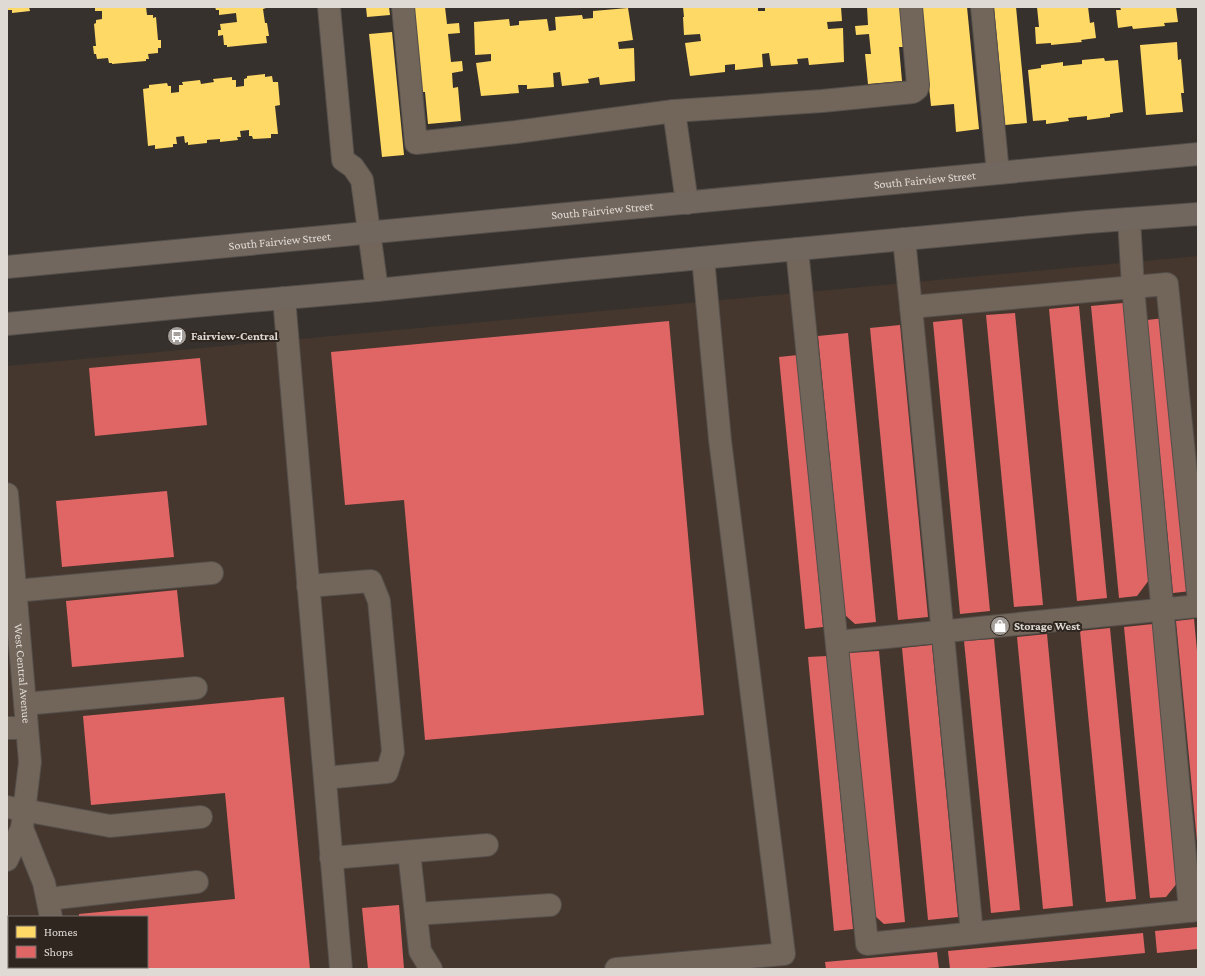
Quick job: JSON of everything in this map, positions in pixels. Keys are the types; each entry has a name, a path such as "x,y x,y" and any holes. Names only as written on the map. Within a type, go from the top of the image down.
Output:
{"main road":[{"name":"South Fairview Street","path":"7,267 1198,154"},
{"path":"7,324 904,239 1198,214"}],"street":[{"path":"329,7 343,160 353,167 362,180 378,290"},
{"path":"403,7 416,143 674,112 822,101 913,92 917,89 918,85 910,7"},
{"path":"982,7 998,173"},
{"path":"674,112 688,203"},
{"path":"796,249 867,944 1194,910 1162,609 1133,286 1129,219"},
{"path":"904,239 972,933"},
{"path":"616,969 784,954 721,448 703,258"},
{"path":"911,307 1167,284 1198,593"},
{"path":"284,298 341,969"},
{"name":"West Central Avenue","path":"7,502 10,555 16,591 14,653 25,704 17,728 30,762 18,815"},
{"path":"16,591 212,573"},
{"path":"308,586 371,581 379,601 392,752 387,772 325,778"},
{"path":"837,642 1198,606"},
{"path":"25,704 196,688"},
{"path":"18,815 110,826 201,817"},
{"path":"7,860 18,815"},
{"path":"18,815 44,883 50,908 198,882"},
{"path":"332,858 487,845"},
{"path":"409,852 420,951 431,969"},
{"path":"416,914 550,905"}],"shaded area":[{"path":"1198,256 1198,969 7,969 7,366"}],"building: Homes":[{"path":"8,7 29,7 30,11 12,13 12,10 8,10"},
{"path":"95,7 146,7 147,15 153,15 153,18 156,17 158,40 161,40 161,48 158,48 158,53 148,54 149,59 146,59 146,61 112,64 109,63 108,58 97,59 96,54 94,54 93,46 96,46 94,24 96,23 96,20 102,19 102,11 95,11"},
{"path":"215,7 266,7 263,9 269,36 266,36 267,43 227,47 227,45 224,45 223,35 218,36 218,30 221,30 220,24 237,22 236,13 219,15 219,10 216,10"},
{"path":"366,7 389,7 390,15 367,17"},
{"path":"412,7 445,7 447,24 459,23 460,33 448,34 451,62 462,61 463,71 452,73 453,88 458,87 461,121 428,124 425,92 420,92"},
{"path":"683,7 758,7 758,11 765,11 765,7 841,7 842,21 827,22 828,29 843,28 844,62 809,65 808,58 797,59 798,64 771,66 769,53 762,54 763,67 735,70 735,64 725,65 725,72 690,76 685,43 701,41 700,34 684,35"},
{"path":"867,7 901,7 905,47 899,47 902,81 868,84 865,54 871,54 869,34 856,35 855,26 868,25"},
{"path":"921,7 967,7 979,129 956,132 954,104 931,106"},
{"path":"994,7 1016,7 1027,123 1005,125"},
{"path":"1037,7 1088,7 1090,23 1094,22 1096,38 1081,40 1082,42 1051,45 1051,43 1036,44 1035,27 1039,27"},
{"path":"1120,7 1176,7 1178,22 1164,23 1165,26 1133,29 1132,26 1118,28 1116,10 1121,10"},
{"path":"628,8 633,40 618,42 619,49 634,48 635,81 600,85 599,77 588,79 589,83 562,86 560,72 553,73 554,87 527,89 527,85 518,85 519,93 481,96 476,63 491,61 491,54 475,55 474,22 509,19 510,26 519,25 519,21 547,19 549,31 556,30 555,17 582,15 583,19 593,18 593,11"},
{"path":"392,32 404,155 382,157 369,34"},
{"path":"1177,42 1178,60 1181,59 1184,93 1181,93 1183,112 1146,115 1140,45"},
{"path":"1104,58 1105,61 1118,60 1123,112 1110,114 1110,117 1087,120 1087,116 1068,118 1069,121 1046,124 1046,120 1033,121 1028,70 1041,68 1041,65 1063,62 1063,66 1082,64 1082,60"},
{"path":"265,74 265,77 272,76 273,82 278,82 280,105 275,106 278,134 271,134 271,138 253,139 252,136 249,136 249,130 240,131 241,137 237,137 238,140 220,142 220,139 207,140 207,143 188,145 188,142 185,143 184,136 176,137 177,144 173,144 173,147 155,149 155,145 148,146 143,89 149,88 149,85 167,83 168,86 171,86 171,93 179,92 179,85 183,85 182,82 200,80 201,84 214,82 213,79 232,77 232,80 236,80 236,87 244,86 244,79 247,78 247,76"}],"building: Shops":[{"path":"1123,303 1149,580 1137,596 1119,598 1091,306"},
{"path":"1079,306 1107,598 1077,601 1049,309"},
{"path":"1015,313 1043,605 1014,607 986,315"},
{"path":"1165,318 1191,591 1173,593 1147,320"},
{"path":"962,319 990,611 960,614 933,322"},
{"path":"669,321 704,715 425,740 404,500 345,505 331,352"},
{"path":"900,325 928,617 898,620 870,328"},
{"path":"848,333 876,622 855,624 845,615 818,336"},
{"path":"798,355 823,627 805,629 779,357"},
{"path":"200,358 207,425 95,436 89,368"},
{"path":"167,491 174,557 62,567 56,501"},
{"path":"177,590 184,657 72,667 66,601"},
{"path":"1194,619 1198,661 1198,841 1176,621"},
{"path":"1153,624 1178,882 1166,897 1150,898 1124,627"},
{"path":"1110,628 1136,899 1106,902 1080,631"},
{"path":"1047,634 1073,906 1043,909 1017,637"},
{"path":"994,639 1020,910 991,913 964,641"},
{"path":"932,645 958,917 928,920 902,648"},
{"path":"879,651 905,922 884,924 875,916 849,653"},
{"path":"827,656 853,929 834,931 808,657"},
{"path":"284,697 310,969 84,969 148,968 148,916 79,916 79,914 235,899 225,793 91,805 83,716"},
{"path":"399,905 404,969 368,969 362,908"},
{"path":"1198,927 1198,949 1157,953 1155,931"},
{"path":"1143,933 1145,953 975,969 950,969 948,951"},
{"path":"937,952 939,969 826,969 825,962"},
{"path":"7,962 8,968 19,968 19,969 7,969"}],"place":[{"name":"Fairview-Central","path":"177,336"},
{"name":"Storage West","path":"1000,626"}]}
